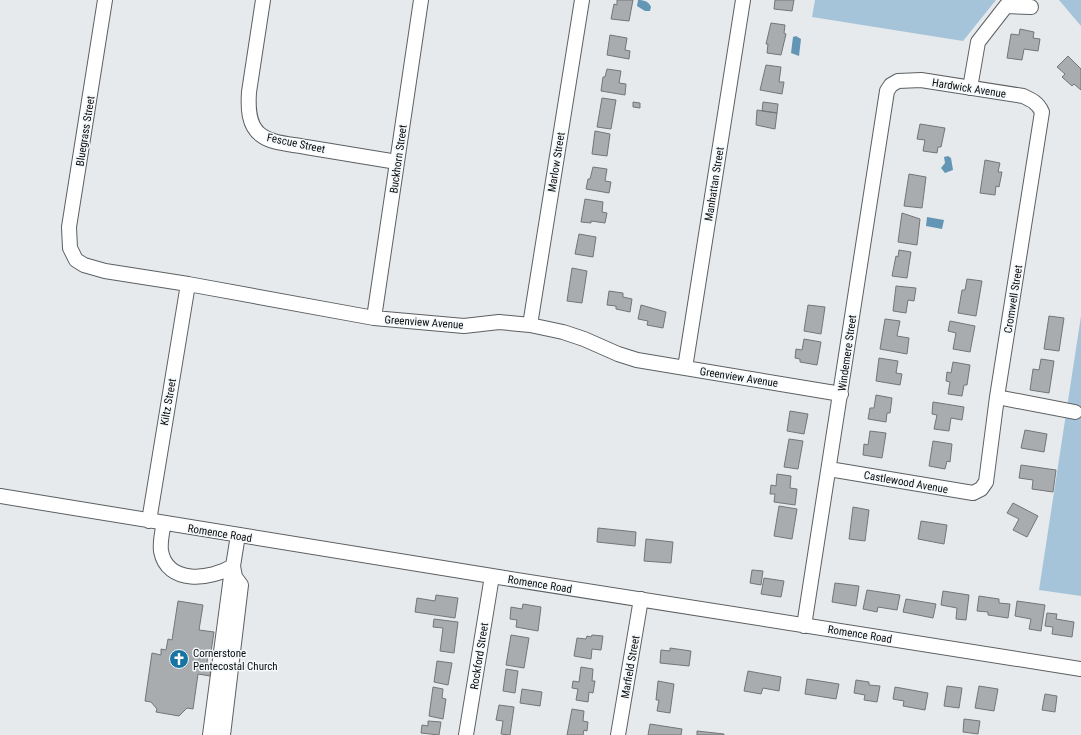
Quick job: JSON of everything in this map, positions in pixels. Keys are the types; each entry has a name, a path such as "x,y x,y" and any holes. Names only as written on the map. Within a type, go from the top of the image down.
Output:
{"street":[{"name":"Bluegrass Street","path":"76,260 70,248 69,227 105,0"},
{"name":"Fescue Street","path":"263,0 249,99 250,118 254,128 261,135 269,139 397,162"},
{"name":"Buckhorn Street","path":"374,318 421,0"},
{"name":"Marlow Street","path":"530,325 582,0"},
{"name":"Manhattan Street","path":"684,368 743,0"},
{"path":"970,88 978,42 1006,6 1031,7"},
{"name":"Hardwick Avenue","path":"895,83 921,80 1023,96 1031,100 1040,108"},
{"name":"Windemere Street","path":"804,626 830,469 885,98 887,91 895,83"},
{"name":"Cromwell Street","path":"982,489 986,482 997,397 1042,112 1040,108"},
{"name":"Greenview Avenue","path":"76,260 84,265 105,272 188,284 374,318 464,326 499,322 530,325 570,334 636,360 841,394"},
{"name":"Kiltz Street","path":"149,521 188,284"},
{"path":"997,397 1075,412"},
{"name":"Castlewood Avenue","path":"830,469 973,493 982,489"},
{"name":"Romence Road","path":"0,496 164,524 1081,669"},
{"path":"164,524 161,550 169,567 176,572 185,576 202,578 222,573 233,566"},
{"path":"210,735 238,535"},
{"path":"223,735 241,585 235,577 233,566"},
{"name":"Rockford Street","path":"466,735 492,576"},
{"name":"Marfield Street","path":"618,735 641,599"}],"shaded area":[{"path":"638,0 649,3 651,7 650,11 645,11 637,6"},
{"path":"815,0 996,0 963,41 812,17"},
{"path":"1059,0 1081,0 1081,26"},
{"path":"796,36 801,39 799,56 791,53 793,37"},
{"path":"948,156 951,158 953,170 945,173 941,168 945,163 944,157"},
{"path":"927,217 944,220 942,229 926,226"},
{"path":"1081,316 1081,596 1039,590"}],"building":[{"path":"617,0 633,0 629,21 611,19 614,4 617,5"},
{"path":"775,0 794,0 792,11 774,9"},
{"path":"771,23 785,25 784,33 786,34 781,55 767,53 768,44 766,44"},
{"path":"1020,29 1034,32 1033,38 1040,39 1038,51 1024,49 1022,60 1007,58 1011,34 1019,35"},
{"path":"610,35 627,38 625,50 630,51 629,59 607,55"},
{"path":"1068,56 1081,69 1081,90 1074,84 1072,86 1062,77 1065,74 1057,67"},
{"path":"766,65 781,67 779,82 784,82 782,94 760,90"},
{"path":"607,69 621,71 619,83 626,84 625,95 601,91 603,77 605,77"},
{"path":"602,98 616,100 611,129 597,127"},
{"path":"633,102 640,103 640,108 633,107"},
{"path":"763,102 778,104 777,113 762,111"},
{"path":"757,110 777,113 775,129 756,125"},
{"path":"920,124 945,128 941,147 938,147 937,153 923,151 925,140 917,139"},
{"path":"595,131 610,134 607,156 592,154"},
{"path":"985,160 1000,163 998,172 1002,172 999,187 996,186 995,195 980,193"},
{"path":"593,167 607,169 605,181 611,182 609,193 586,189"},
{"path":"909,174 926,177 922,208 904,206"},
{"path":"585,199 603,202 602,212 607,213 605,223 591,221 591,223 581,222"},
{"path":"902,213 920,219 917,245 898,242"},
{"path":"579,234 596,237 593,257 575,254"},
{"path":"899,250 911,252 907,278 892,276 896,256 898,257"},
{"path":"572,268 587,271 582,303 567,301"},
{"path":"967,279 982,281 976,316 958,313 962,290 965,290"},
{"path":"896,286 916,288 914,301 908,300 906,313 893,311"},
{"path":"609,291 623,293 623,297 632,299 630,312 616,309 616,306 607,305"},
{"path":"641,305 666,312 663,328 647,325 648,321 638,319"},
{"path":"808,305 825,307 821,334 804,331"},
{"path":"1049,316 1064,318 1059,351 1044,349"},
{"path":"885,319 900,321 897,336 909,338 907,354 880,349"},
{"path":"950,321 975,326 970,352 953,349 956,333 948,331"},
{"path":"804,339 821,342 817,365 800,362 800,359 795,358 796,349 802,350"},
{"path":"879,358 898,361 896,373 902,374 900,385 876,381"},
{"path":"1041,359 1054,361 1049,393 1030,390 1033,369 1039,370"},
{"path":"953,362 970,365 967,385 964,385 962,396 948,394 950,382 946,381 947,372 951,373"},
{"path":"876,395 892,398 890,413 887,413 886,422 868,419 870,408 874,408"},
{"path":"933,402 964,407 962,420 951,418 949,431 934,429 937,415 932,414"},
{"path":"790,411 808,414 804,434 787,431"},
{"path":"1025,430 1047,434 1044,452 1021,448"},
{"path":"870,431 886,433 882,458 863,455 864,444 868,445"},
{"path":"789,439 803,441 798,469 784,467"},
{"path":"933,441 952,444 950,462 947,461 945,469 929,466"},
{"path":"1021,465 1056,470 1053,492 1032,489 1033,480 1019,478"},
{"path":"777,474 791,476 790,488 797,489 795,505 774,502 775,494 770,494 771,485 776,486"},
{"path":"1013,503 1038,516 1027,537 1013,530 1019,519 1007,513"},
{"path":"779,506 797,509 792,539 774,536"},
{"path":"853,507 869,510 865,541 849,539"},
{"path":"921,521 947,525 944,544 918,539"},
{"path":"598,528 636,532 635,546 597,542"},
{"path":"646,539 673,542 671,563 644,561"},
{"path":"752,570 763,571 761,585 750,583"},
{"path":"764,578 784,581 781,597 761,594"},
{"path":"835,583 859,586 856,606 832,602"},
{"path":"867,590 900,595 897,610 878,607 877,612 863,609"},
{"path":"943,591 969,595 966,620 956,619 957,608 941,605"},
{"path":"436,595 458,598 455,618 415,612 417,598 435,601"},
{"path":"979,596 999,599 999,603 1010,604 1008,618 988,615 988,612 977,611"},
{"path":"906,599 936,604 933,618 903,612"},
{"name":"Cornerstone Pentecostal Church","path":"178,601 203,605 199,630 214,632 211,652 208,652 207,663 212,667 210,676 198,674 193,709 187,708 179,716 156,712 157,709 151,702 145,701 152,653 161,655 161,649 166,650 168,639 172,640"},
{"path":"1017,601 1045,605 1041,631 1029,629 1031,619 1015,616"},
{"path":"523,604 541,607 538,631 516,627 517,620 510,619 511,607 522,609"},
{"path":"1047,613 1057,614 1056,619 1074,622 1072,637 1052,634 1053,627 1045,626"},
{"path":"434,619 458,622 454,653 440,651 443,628 433,627"},
{"path":"511,635 529,638 524,668 506,665"},
{"path":"592,635 603,636 601,650 592,649 591,659 574,656 577,638 586,639 587,636 591,637"},
{"path":"670,648 691,651 689,666 660,663 661,650 670,651"},
{"path":"437,661 452,663 448,685 434,682"},
{"path":"581,667 593,669 592,681 595,681 593,693 589,692 588,702 576,700 578,689 572,688 573,681 579,682"},
{"path":"506,669 518,671 515,693 503,691"},
{"path":"748,671 781,677 779,691 763,688 761,694 744,691"},
{"path":"807,679 839,684 836,699 805,694"},
{"path":"856,680 869,682 869,685 880,686 877,702 864,700 865,695 854,693"},
{"path":"658,681 674,684 670,713 657,711 659,700 656,700"},
{"path":"947,686 962,688 959,708 944,706"},
{"path":"979,686 998,689 994,711 975,708"},
{"path":"433,687 443,689 442,698 446,699 443,719 429,716"},
{"path":"895,687 928,693 925,710 903,706 904,701 893,699"},
{"path":"522,689 542,692 540,706 520,703"},
{"path":"1045,694 1057,696 1055,712 1042,710"},
{"path":"499,705 514,707 510,735 501,734 503,721 496,720"},
{"path":"572,709 584,711 583,721 588,722 587,731 584,730 583,735 567,735"},
{"path":"964,719 980,721 978,734 963,732"},
{"path":"428,721 441,722 439,735 421,733 422,725 428,726"},
{"path":"650,724 682,729 681,735 648,735"},
{"path":"697,731 724,734 724,735 697,735"}],"place":[{"name":"Cornerstone Pentecostal Church","path":"179,659"}]}
